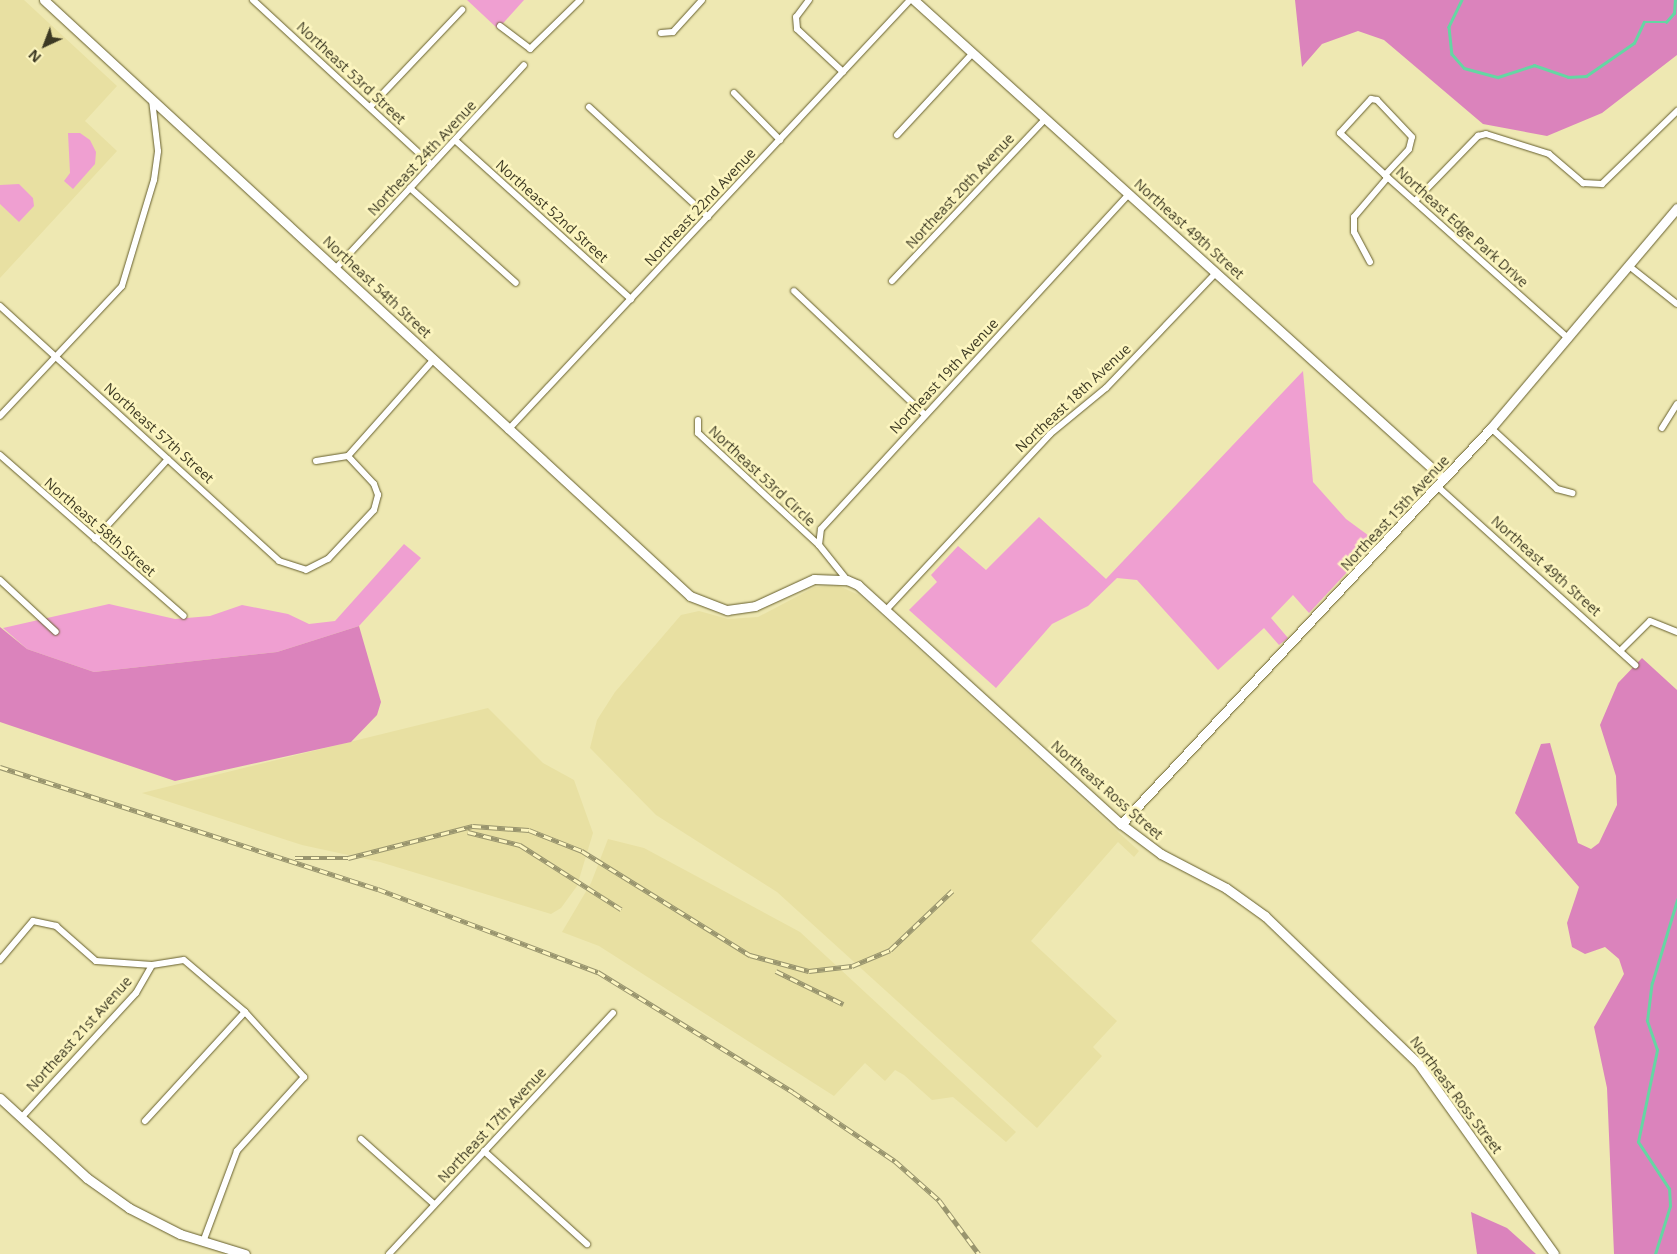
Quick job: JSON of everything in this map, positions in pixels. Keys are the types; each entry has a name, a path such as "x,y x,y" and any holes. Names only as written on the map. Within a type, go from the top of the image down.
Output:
{"street":[{"name":"Northeast 54th Street","path":"44,0 152,96 337,267 508,430 690,596 710,606 744,608 814,579 847,580"},
{"name":"Northeast 53rd Street","path":"253,0 432,165"},
{"path":"500,26 530,49 580,0"},
{"path":"660,33 673,32 702,0"},
{"path":"809,0 796,17 796,29 842,72"},
{"name":"Northeast 22nd Avenue","path":"508,430 910,0"},
{"name":"Northeast 49th Street","path":"914,0 1444,479"},
{"path":"370,107 462,10"},
{"path":"897,135 973,53"},
{"name":"Northeast 24th Avenue","path":"337,267 456,141 524,65"},
{"path":"734,93 780,140"},
{"path":"0,416 54,356 122,286 154,180 158,151 152,96"},
{"name":"Northeast Edge Park Drive","path":"1386,176 1409,149 1412,137 1377,100 1365,104 1340,133 1386,176 1568,339"},
{"path":"589,107 708,217"},
{"path":"1415,201 1478,136 1486,134 1549,154 1583,184 1602,184 1677,111"},
{"name":"Northeast 20th Avenue","path":"892,281 1045,118"},
{"name":"Northeast 52nd Street","path":"456,141 631,299"},
{"path":"1370,262 1354,232 1354,217 1386,176"},
{"path":"410,188 516,283"},
{"name":"Northeast 19th Avenue","path":"819,544 821,529 1129,194"},
{"name":"Northeast 15th Avenue","path":"1121,824 1438,487 1568,339 1677,208"},
{"path":"1630,266 1677,304"},
{"name":"Northeast 18th Avenue","path":"887,609 1050,434 1106,388 1216,273"},
{"path":"794,291 925,415"},
{"name":"Northeast 57th Street","path":"0,306 279,561 306,570 328,559 377,504 374,484 348,456"},
{"path":"316,461 348,456 434,359"},
{"path":"1662,428 1677,404"},
{"name":"Northeast 53rd Circle","path":"698,420 698,433 819,544"},
{"path":"1491,428 1557,489 1572,493"},
{"name":"Northeast 58th Street","path":"0,455 184,616"},
{"path":"95,539 168,459"},
{"name":"Northeast 49th Street","path":"1438,487 1635,665"},
{"path":"819,544 847,580"},
{"path":"0,580 56,632"},
{"name":"Northeast Ross Street","path":"847,580 887,609 1121,824 1160,854 1226,888 1265,916 1376,1019 1447,1101 1554,1254"},
{"path":"1620,651 1650,621 1677,632"},
{"path":"0,960 33,921 56,926 96,961 152,965 184,960 245,1012 304,1077 237,1151 203,1242"},
{"name":"Northeast 21st Avenue","path":"21,1118 136,993 152,965"},
{"path":"145,1121 245,1012"},
{"name":"Northeast 17th Avenue","path":"389,1254 613,1013"},
{"path":"0,1098 101,1190 158,1224 203,1242 245,1254"},
{"path":"361,1138 434,1204"},
{"path":"484,1152 587,1244"}],"shaded area":[{"path":"0,0 24,0 117,86 85,121 117,151 0,278"},
{"path":"467,0 524,0 498,29"},
{"path":"1295,0 1677,0 1677,55 1602,113 1547,136 1483,124 1384,40 1358,31 1322,44 1302,67"},
{"path":"68,133 80,133 90,140 96,152 95,164 73,189 64,181 70,173"},
{"path":"19,184 33,198 34,206 19,222 0,204 0,185"},
{"path":"1303,371 1313,482 1346,519 1376,541 1309,613 1293,595 1271,618 1288,638 1279,645 1264,628 1218,670 1137,580 1117,578 1088,606 1052,624 996,688 909,610 937,582 931,575 958,546 986,570 1039,517 1106,579"},
{"path":"404,544 421,558 359,626 277,652 94,672 27,649 3,628 109,604 175,619 210,616 242,605 288,614 309,624 335,621"},
{"path":"839,586 859,595 1139,851 1134,857 1118,842 1031,941 1117,1021 1093,1047 1102,1056 1037,1128 777,892 656,815 590,748 597,720 615,692 681,615 699,611 728,619 758,617 815,587"},
{"path":"359,626 381,702 377,715 351,742 175,781 0,722 0,627 27,649 94,672 277,652"},
{"path":"1642,658 1677,690 1677,1254 1614,1254 1607,1088 1594,1027 1624,974 1619,959 1605,947 1585,954 1572,947 1567,923 1579,887 1515,813 1541,744 1550,743 1578,843 1591,849 1599,843 1617,805 1616,776 1600,725 1618,683"},
{"path":"488,708 543,763 574,780 593,833 577,886 561,908 551,914 380,862 302,845 142,793"},
{"path":"608,839 644,848 800,932 1016,1132 1006,1142 953,1097 932,1100 904,1075 895,1070 885,1081 865,1063 834,1096 599,946 562,932 591,883"},
{"path":"1471,1212 1507,1228 1536,1254 1477,1254"}],"waterway":[{"path":"1462,0 1449,27 1452,54 1464,68 1498,77 1534,65 1568,77 1586,76 1634,43 1644,22 1666,22 1674,13 1675,0"},
{"path":"1655,1254 1670,1206 1669,1189 1638,1142 1657,1050 1647,1021 1652,983 1677,900"}],"railway":[{"path":"0,767 378,889 598,972 793,1092 895,1161 939,1200 979,1254"},
{"path":"295,858 348,858 473,826 529,830 582,851 750,955 809,971 852,966 890,950 952,891"},
{"path":"468,832 520,845 621,909"},
{"path":"776,971 843,1004"}]}
